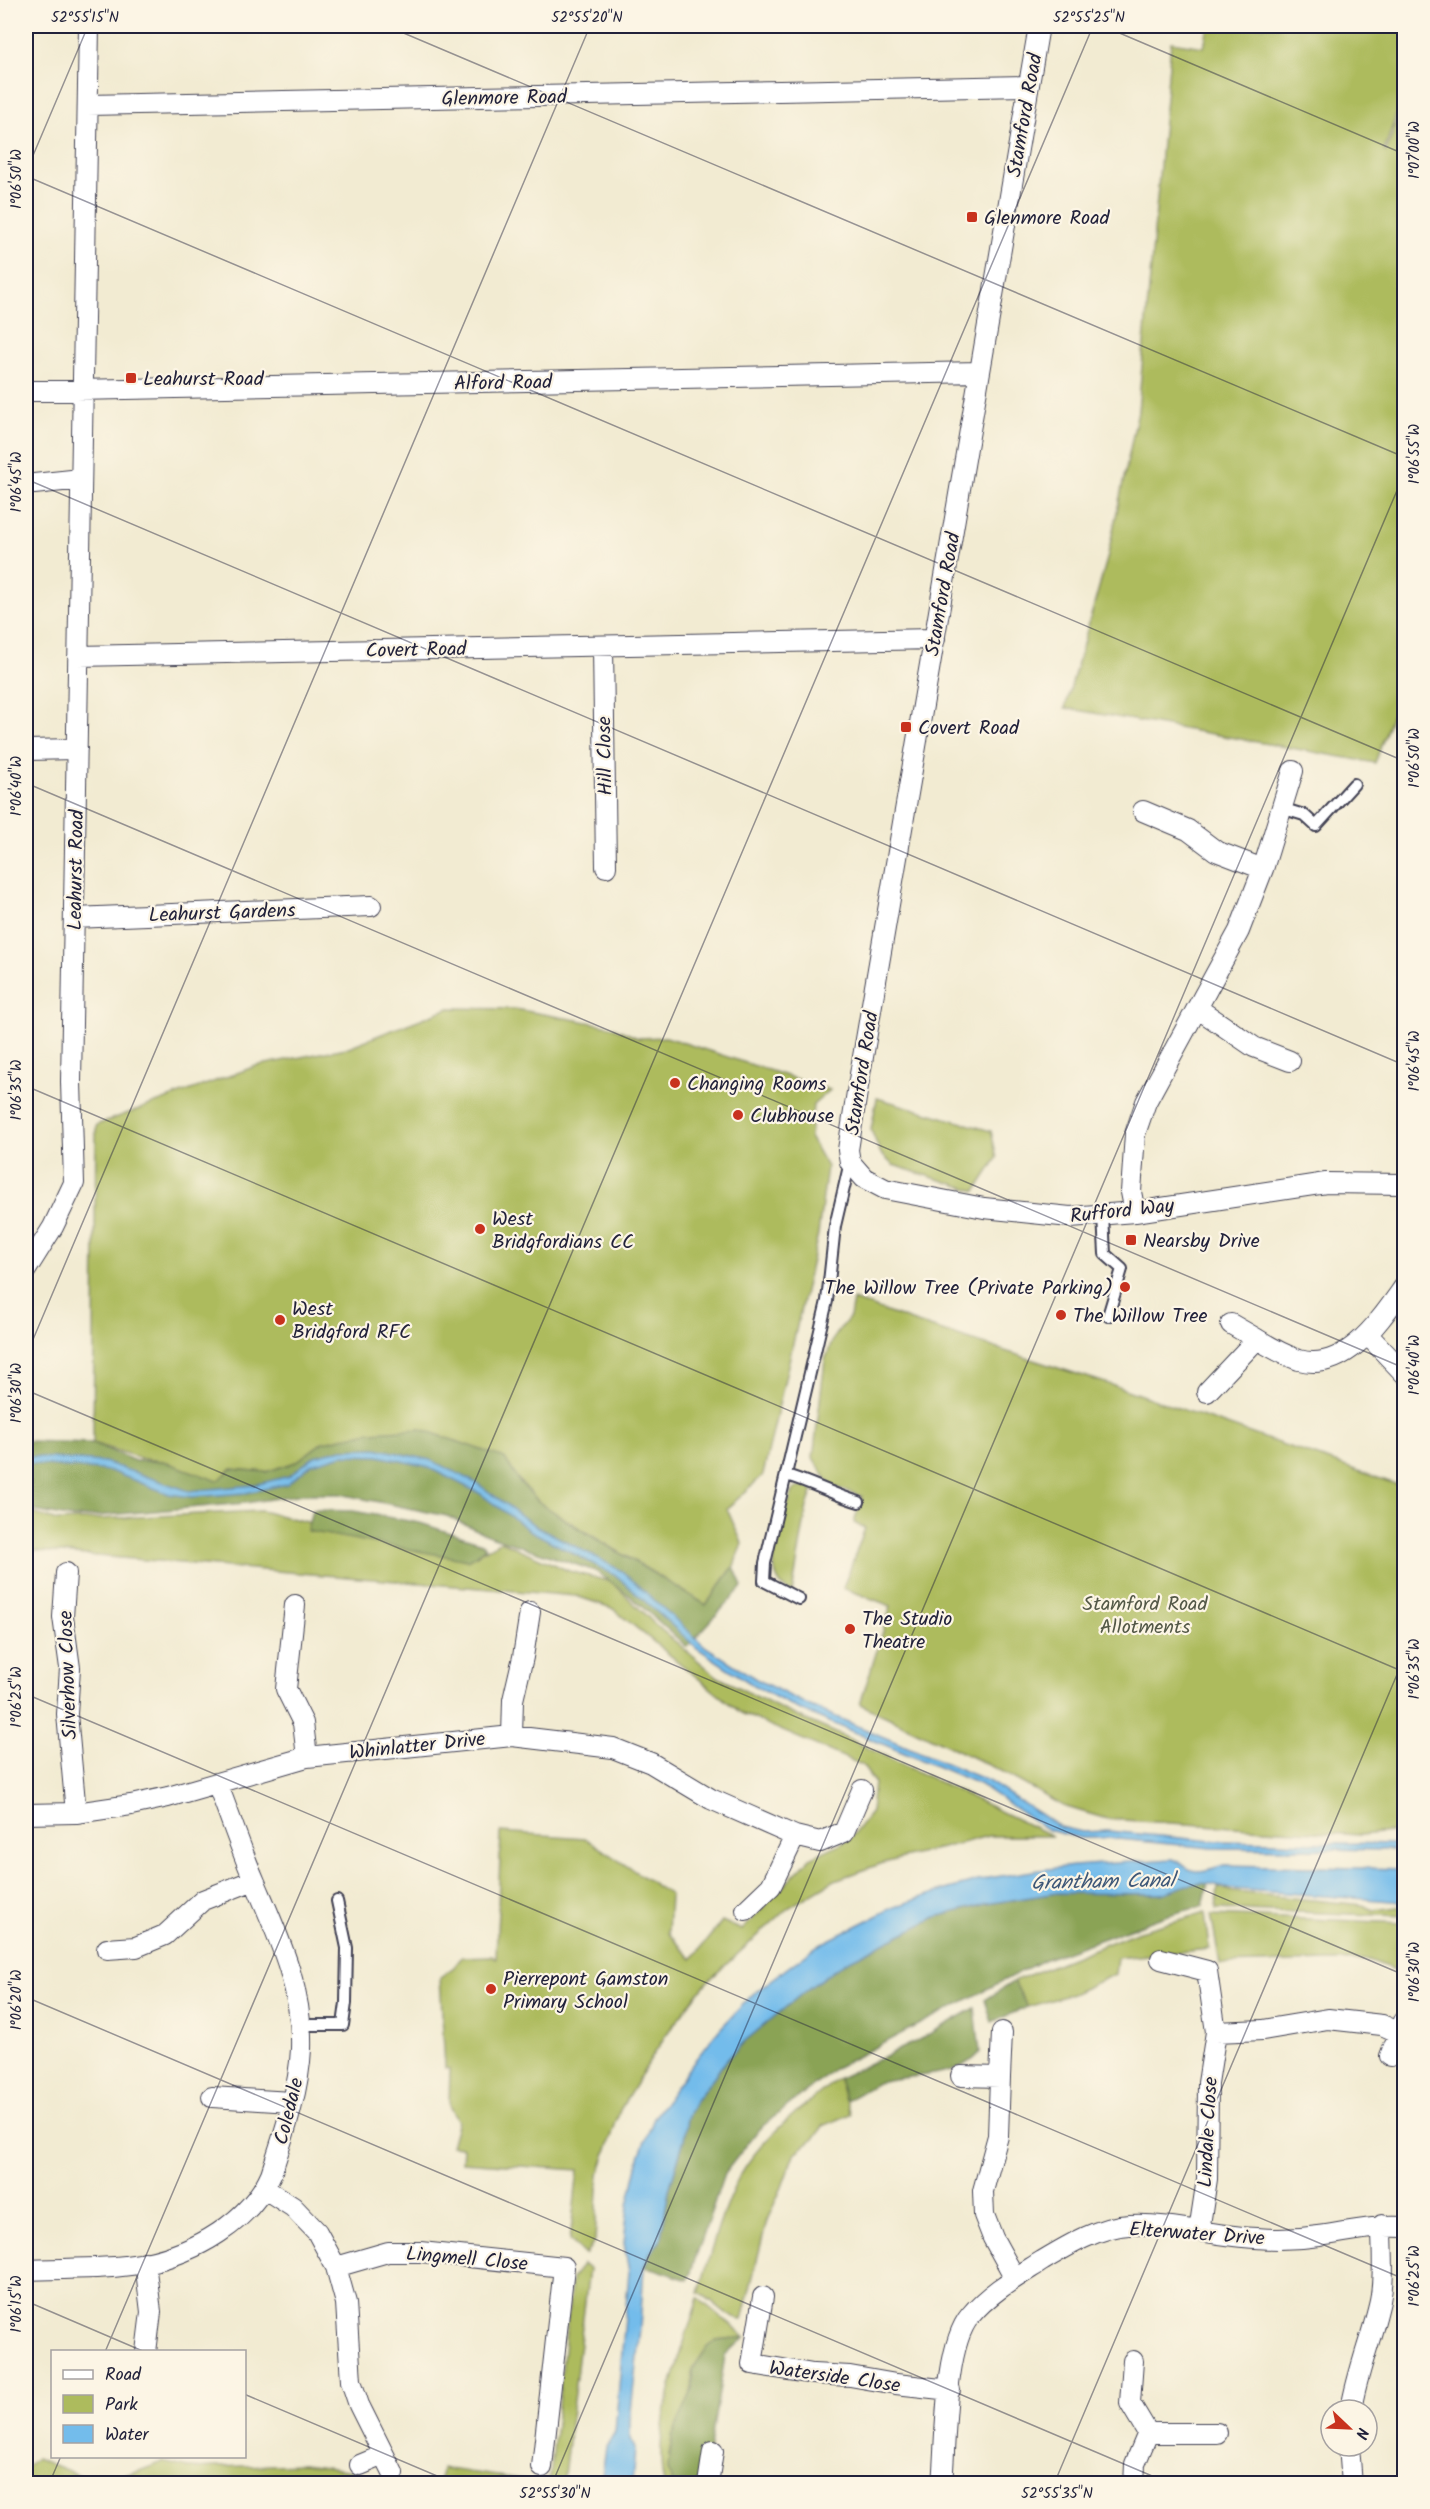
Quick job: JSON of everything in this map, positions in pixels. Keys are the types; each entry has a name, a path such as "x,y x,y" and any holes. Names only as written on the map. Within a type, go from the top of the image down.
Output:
{"street":[{"name":"Leahurst Road","path":"26,1270 52,1227 74,1183 71,1082 89,26"},
{"name":"Stamford Road","path":"850,1162 848,1150 1039,26"},
{"name":"Glenmore Road","path":"88,105 1029,86"},
{"name":"Alford Road","path":"26,391 980,372"},
{"path":"34,484 81,479"},
{"name":"Covert Road","path":"78,657 935,639"},
{"name":"Hill Close","path":"603,646 606,867"},
{"path":"26,750 77,749"},
{"path":"1135,1212 1131,1192 1135,1134 1146,1102 1239,931 1263,869 1293,771"},
{"path":"1143,811 1188,830 1216,851 1263,869"},
{"name":"Leahurst Gardens","path":"74,918 371,906"},
{"path":"1197,1008 1254,1047 1290,1061"},
{"name":"Rufford Way","path":"850,1162 864,1178 885,1189 1033,1215 1070,1217 1135,1212 1326,1183 1404,1184"},
{"path":"1231,1324 1281,1353 1301,1360 1323,1361 1343,1354 1367,1334 1404,1287"},
{"path":"1367,1334 1404,1373"},
{"path":"1207,1392 1257,1339"},
{"name":"Silverhow Close","path":"66,1573 63,1617 70,1668 67,1714 76,1813"},
{"path":"295,1605 286,1689 303,1723 307,1757"},
{"path":"512,1736 513,1700 531,1612"},
{"name":"Whinlatter Drive","path":"26,1814 76,1813 150,1801 307,1757 512,1736 613,1748 651,1763 711,1799 795,1836 820,1842 844,1832 862,1790"},
{"name":"Coledale","path":"26,2270 145,2262 193,2246 212,2237 239,2217 265,2189 272,2174 291,2102 301,2049 297,1998 288,1960 217,1783"},
{"path":"746,1910 771,1886 795,1836"},
{"path":"107,1949 136,1947 165,1935 203,1900 254,1880"},
{"name":"Lindale Close","path":"1161,1959 1207,1971 1216,2032 1208,2083 1207,2180 1199,2232"},
{"path":"1216,2032 1263,2030 1328,2019 1402,2027 1390,2056"},
{"path":"1002,2032 998,2136 983,2191 984,2215 993,2238 1015,2278"},
{"path":"961,2076 1000,2077"},
{"path":"212,2097 291,2102"},
{"path":"265,2189 293,2207 317,2232 336,2267 346,2303 351,2381 359,2405 393,2474"},
{"name":"Elterwater Drive","path":"942,2484 956,2340 969,2317 988,2298 1054,2254 1104,2231 1126,2225 1148,2225 1256,2238 1286,2239 1318,2237 1382,2225 1404,2227"},
{"path":"1353,2398 1380,2300 1383,2277 1382,2225"},
{"name":"Lingmell Close","path":"336,2267 388,2252 421,2252 570,2262 542,2467"},
{"path":"145,2262 151,2312 146,2350"},
{"name":"Waterside Close","path":"763,2297 752,2364 950,2390"},
{"path":"1133,2361 1130,2403 1148,2433"},
{"path":"1148,2433 1217,2433"},
{"path":"1134,2484 1135,2464 1148,2433"},
{"path":"708,2484 713,2451"},
{"path":"360,2465 384,2456"},
{"path":"1350,2458 1352,2484"}],"lane":[{"path":"1281,808 1304,814 1316,826 1354,784"},
{"path":"799,1599 764,1581 765,1563 827,1301 835,1226 850,1162"},
{"path":"1103,1215 1106,1254 1122,1269 1108,1316"},
{"path":"786,1475 802,1479 830,1494 859,1502"},
{"path":"300,2025 343,2025 346,2003 347,1948 337,1900"}],"green space":[{"path":"1208,26 1404,26 1404,92 1384,151 1386,152 1404,100 1404,681 1375,763 1065,708 1107,559 1138,411 1171,42 1204,47"},
{"path":"449,1008 515,1009 610,1026 638,1038 666,1037 830,1090 813,1105 810,1137 827,1167 818,1234 763,1475 727,1509 742,1543 734,1566 706,1605 542,1505 516,1477 323,1442 296,1462 266,1472 231,1469 218,1482 163,1461 143,1459 93,1443 96,1125 256,1066 346,1048"},
{"path":"877,1098 991,1131 997,1158 976,1191 893,1165 881,1154 871,1130"},
{"name":"Stamford Road Allotments","path":"853,1300 917,1323 1118,1387 1404,1487 1404,1825 1390,1832 1360,1835 1107,1819 1063,1806 997,1769 860,1704 891,1606 843,1588 865,1528 854,1523 862,1496 831,1486 813,1458 825,1360 835,1335 850,1317"},
{"path":"421,1429 505,1458 518,1480 539,1502 706,1605 734,1566 742,1587 687,1647 630,1596 595,1571 490,1536 447,1516 340,1494 303,1494 246,1503 73,1518 35,1511 26,1505 26,1441 93,1443 135,1461 163,1461 218,1481 231,1469 266,1472 296,1462 323,1442 370,1432"},
{"path":"805,1485 813,1490 807,1506 792,1593 781,1585 776,1574 775,1545 794,1489"},
{"path":"312,1510 353,1511 420,1523 482,1543 486,1548 468,1560 307,1531"},
{"path":"26,1511 57,1521 261,1511 468,1560 501,1541 569,1571 612,1582 658,1627 718,1677 781,1709 845,1737 1052,1836 988,1836 880,1864 835,1880 788,1908 706,1983 665,2036 620,2110 599,2174 595,2241 585,2255 570,2240 578,2170 462,2162 463,2147 451,2146 458,2121 449,2106 450,2069 445,2068 440,1977 454,1967 462,1957 492,1956 496,1959 501,1832 585,1838 670,1895 668,1933 692,1959 722,1921 742,1930 810,1858 850,1839 871,1812 874,1782 862,1765 741,1713 612,1608 576,1596 26,1550"},
{"path":"1208,1883 1203,1906 1168,1915 1043,1960 835,2068 759,2129 724,2174 688,2280 644,2267 650,2253 660,2241 669,2190 684,2139 687,2118 695,2102 724,2063 745,2041 810,1987 846,1962 936,1917 986,1904 1057,1893 1160,1894 1189,1884"},
{"path":"1218,1887 1234,1892 1363,1905 1374,1910 1404,1906 1404,1916 1216,1909"},
{"path":"1205,1913 1209,1949 1117,1958 1115,1974 1072,1994 1027,2007 1014,1981 1139,1931"},
{"path":"1211,1915 1404,1923 1404,1961 1400,1959 1395,1970 1369,1960 1220,1964"},
{"path":"1014,1981 1027,2007 992,2022 985,2000"},
{"path":"975,2008 980,2052 972,2060 949,2071 883,2081 845,2100 839,2078 915,2042"},
{"path":"839,2078 851,2114 823,2126 814,2139 794,2154 767,2220 742,2320 736,2319 699,2293 726,2207 738,2179 757,2150 797,2111"},
{"path":"583,2264 589,2269 563,2483 439,2484 441,2468 533,2481 550,2478 572,2278"},
{"path":"698,2298 745,2337 716,2340 692,2370 689,2402 675,2433 669,2455 672,2483 664,2484 661,2462 665,2414"},
{"path":"745,2337 725,2356 704,2483 672,2483 668,2469 672,2437 693,2388 692,2370 706,2349 717,2340"},
{"path":"36,2458 94,2481 134,2473 163,2462 189,2468 303,2464 354,2471 365,2481 380,2483 26,2484 26,2467"}],"water":[{"path":"376,1448 430,1460 478,1484 533,1524 622,1571 706,1647 756,1679 810,1706 988,1781 1060,1827 1082,1832 1108,1831 1211,1841 1399,1844 1404,1846 1404,1850 1211,1848 1108,1838 1080,1838 1048,1830 979,1784 796,1708 753,1685 697,1648 618,1577 529,1530 479,1493 425,1466 378,1456 343,1455 312,1464 287,1484 246,1493 192,1497 169,1494 110,1471 26,1463 26,1456 104,1462 189,1491 254,1485 289,1476 315,1456 342,1449"},
{"name":"Grantham Canal","path":"1172,1859 1189,1869 1198,1871 1224,1865 1404,1869 1404,1902 1233,1889 1205,1883 1188,1885 1160,1894 1057,1893 986,1904 936,1917 846,1962 810,1987 745,2041 724,2063 695,2102 687,2118 684,2139 669,2190 660,2241 650,2253 644,2267 630,2421 630,2436 635,2449 632,2483 601,2483 606,2447 615,2432 629,2272 624,2243 628,2205 640,2154 654,2118 691,2065 720,2029 754,1993 817,1946 892,1908 931,1894 989,1878 1074,1866"}],"place":[{"name":"Glenmore Road","path":"972,217"},
{"name":"Leahurst Road","path":"131,378"},
{"name":"Covert Road","path":"906,727"},
{"name":"Changing Rooms","path":"675,1083"},
{"name":"Clubhouse","path":"738,1115"},
{"name":"West Bridgfordians CC","path":"480,1229"},
{"name":"Nearsby Drive","path":"1131,1240"},
{"name":"The Willow Tree (Private Parking)","path":"1125,1287"},
{"name":"The Willow Tree","path":"1061,1315"},
{"name":"West Bridgford RFC","path":"280,1320"},
{"name":"The Studio Theatre","path":"850,1629"},
{"name":"Pierrepont Gamston Primary School","path":"491,1989"}]}
